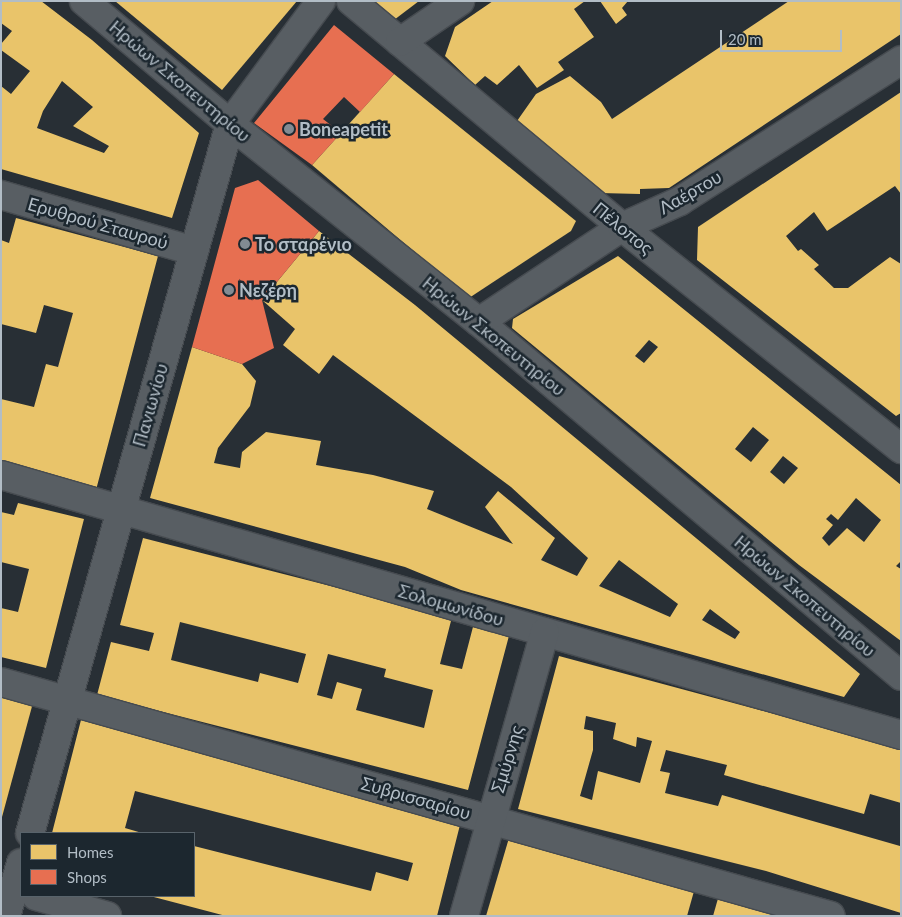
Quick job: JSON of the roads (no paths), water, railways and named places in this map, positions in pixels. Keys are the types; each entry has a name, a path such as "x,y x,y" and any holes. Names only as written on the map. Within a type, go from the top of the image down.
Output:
{"street":[{"name":"Ηρώων Σκοπευτηρίου","path":"84,1 230,124 479,322 901,676"},
{"name":"Πανιωνίου","path":"30,832 230,124 321,1"},
{"name":"Πέλοπος","path":"351,1 622,227 901,449"},
{"path":"400,42 460,1"},
{"name":"Λαέρτου","path":"479,322 622,227 680,201 901,60"},
{"name":"Ερυθρού Σταυρού","path":"1,196 194,251"},
{"name":"Σολομωνίδου","path":"1,475 901,735"},
{"name":"Σμύρνης","path":"464,916 490,819 545,632"},
{"name":"Συβρισσαρίου","path":"1,682 831,916"},
{"path":"6,916 18,891 20,872"},
{"path":"39,897 107,916"}],"place":[{"name":"Boneapetit","path":"289,129"},
{"name":"Το σταρένιο","path":"245,244"},
{"name":"Νεζέρη","path":"229,290"}]}
